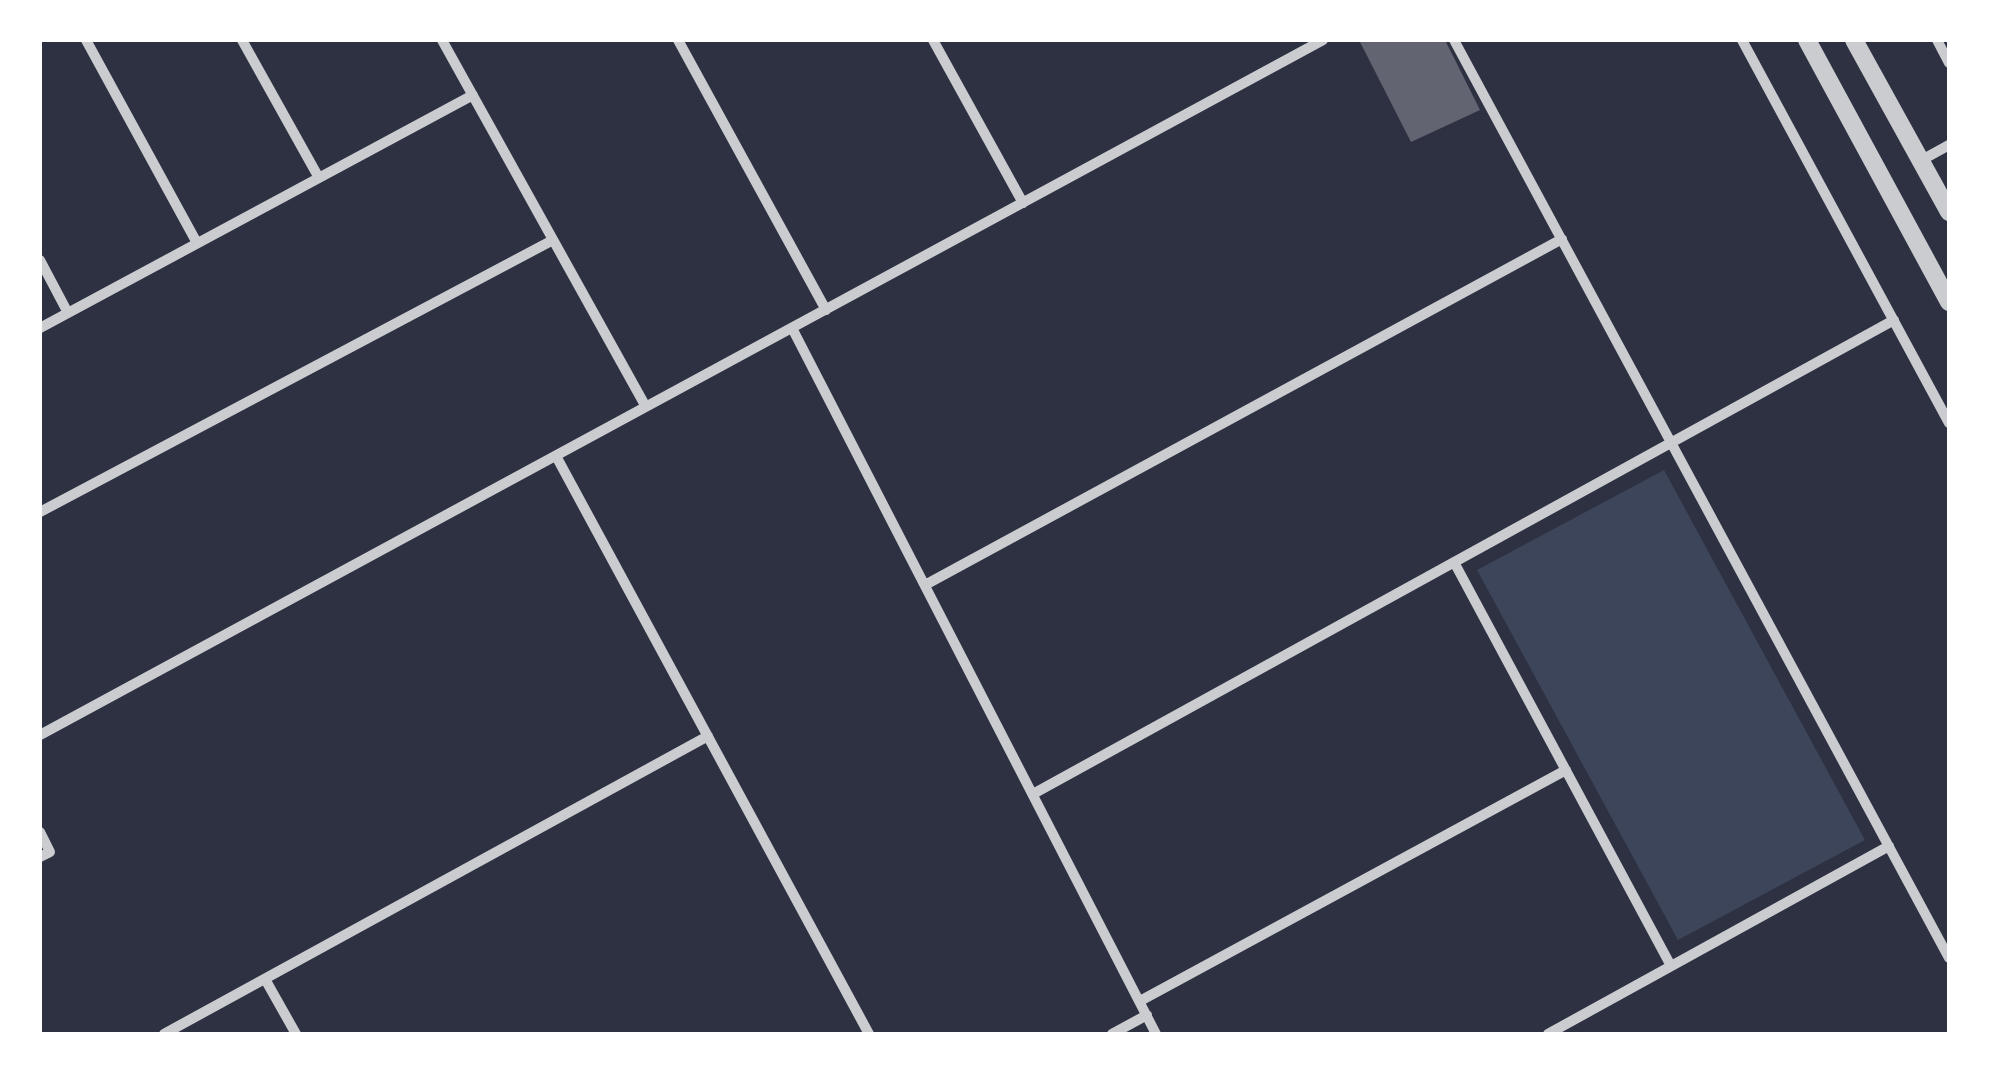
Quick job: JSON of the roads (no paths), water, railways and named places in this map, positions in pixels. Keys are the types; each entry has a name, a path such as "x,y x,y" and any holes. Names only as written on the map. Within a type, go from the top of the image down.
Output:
{"street":[{"path":"86,40 197,243"},
{"path":"242,40 318,178"},
{"path":"442,40 646,407"},
{"path":"678,40 826,310"},
{"path":"933,40 1023,203"},
{"path":"40,735 1323,40"},
{"path":"1454,40 1949,958"},
{"path":"1742,40 1949,423"},
{"path":"1807,40 1949,302"},
{"path":"1854,40 1949,212"},
{"path":"1937,40 1949,63"},
{"path":"40,328 472,95"},
{"path":"1920,160 1949,145"},
{"path":"925,585 1562,239"},
{"path":"40,512 553,240"},
{"path":"40,260 68,312"},
{"path":"1032,794 1894,320"},
{"path":"792,328 1156,1034"},
{"path":"556,456 869,1034"},
{"path":"1454,562 1671,966"},
{"path":"164,1034 708,736"},
{"path":"1140,1001 1566,770"},
{"path":"40,832 50,852 40,857"},
{"path":"1548,1034 1888,846"},
{"path":"265,979 296,1034"},
{"path":"1112,1034 1147,1016"}]}
